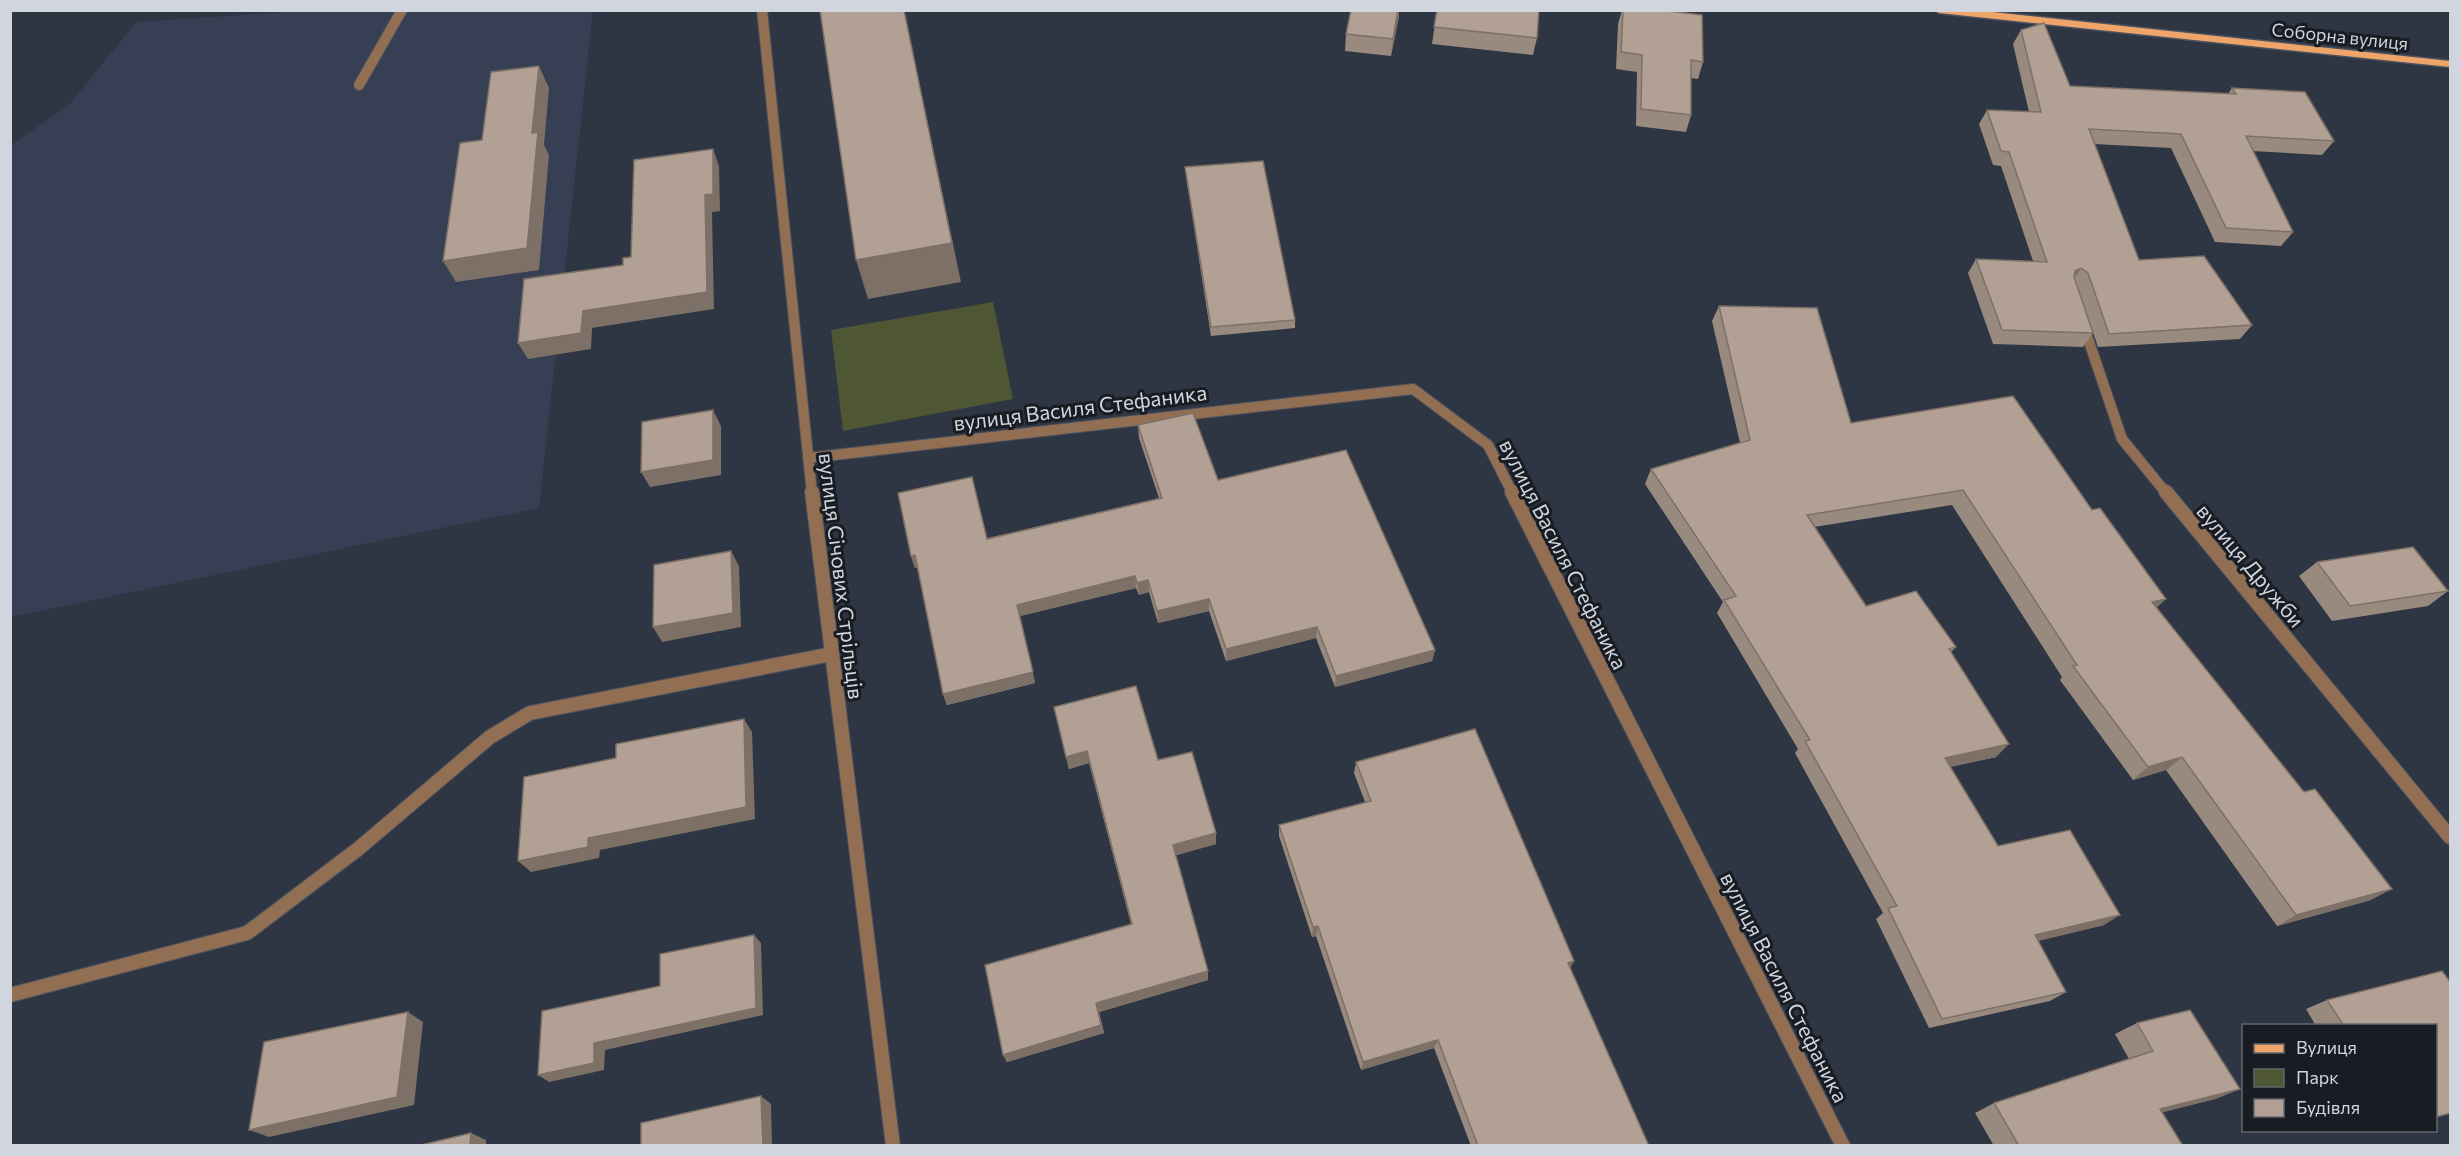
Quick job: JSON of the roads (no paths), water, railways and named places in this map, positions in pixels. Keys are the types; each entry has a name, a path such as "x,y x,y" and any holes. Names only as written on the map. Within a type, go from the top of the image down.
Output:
{"main road":[{"name":"Соборна вулиця","path":"1939,10 2451,64"}],"street":[{"path":"358,85 402,10"},
{"name":"вулиця Січових Стрільців","path":"762,10 808,458 893,1146"},
{"name":"вулиця Дружби","path":"2078,310 2121,439 2451,837"},
{"name":"вулиця Василя Стефаника","path":"808,458 1413,389 1488,445 1843,1146"},
{"path":"10,994 247,933 358,849 490,737 530,713 832,654"}]}
